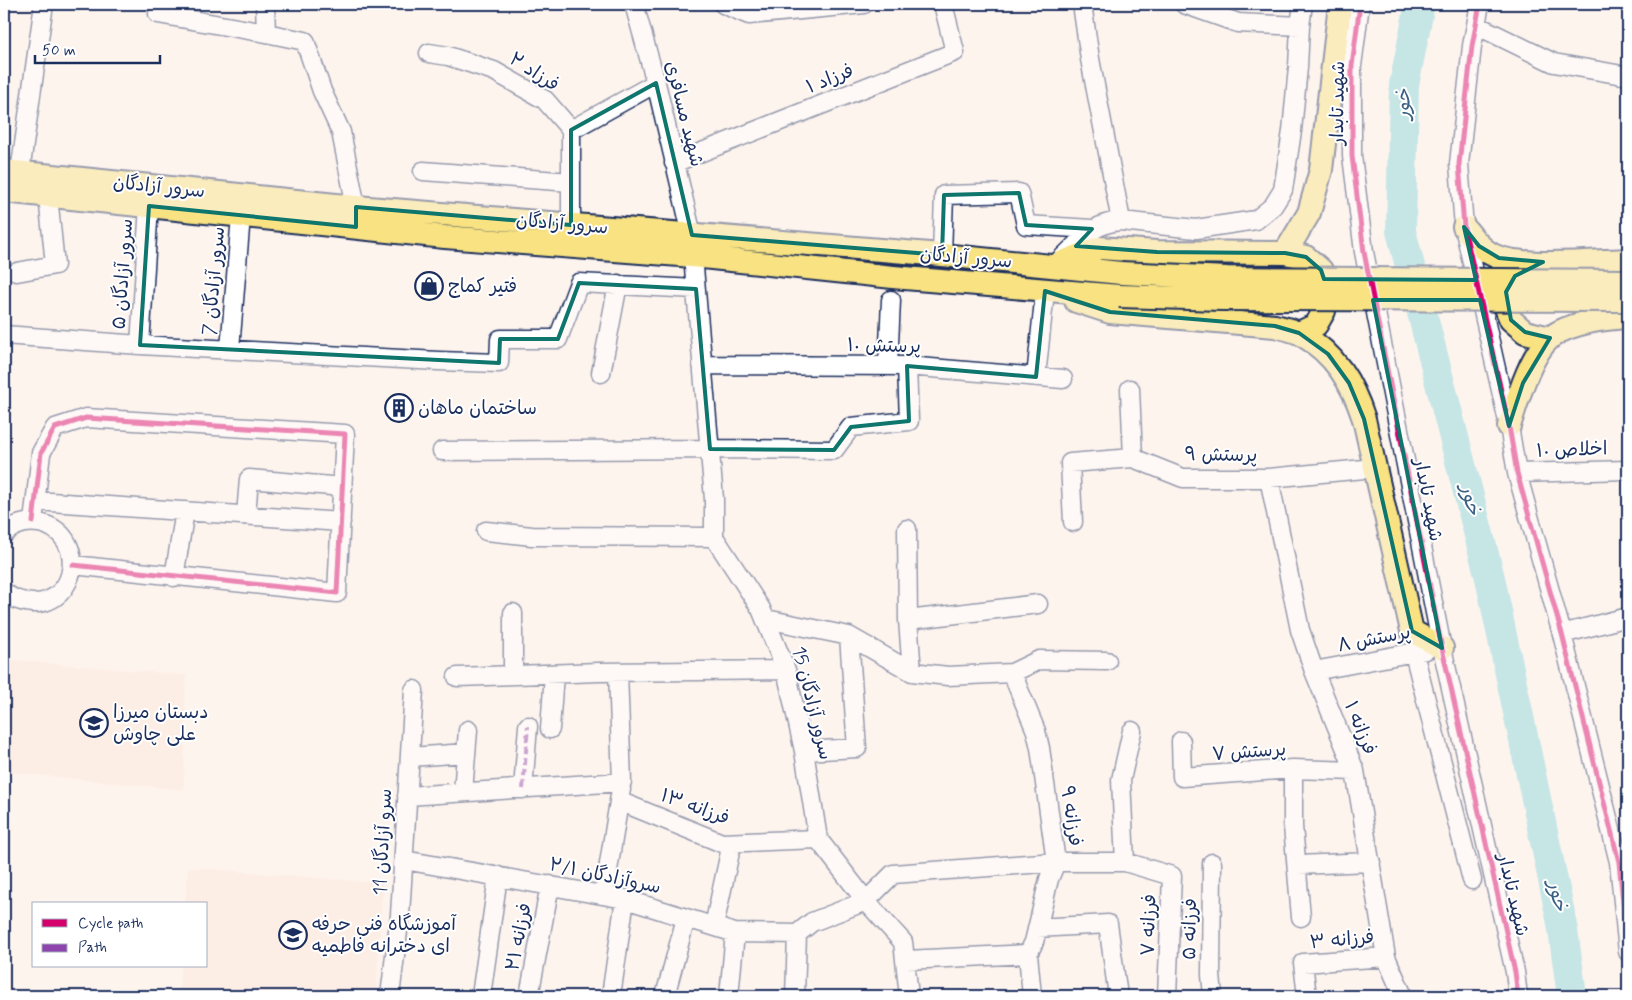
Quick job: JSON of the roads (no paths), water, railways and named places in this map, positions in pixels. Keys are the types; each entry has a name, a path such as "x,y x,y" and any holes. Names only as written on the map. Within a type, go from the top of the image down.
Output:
{"main road":[{"path":"1285,253 1309,213 1321,170 1340,4"},
{"name":"سرور آزادگان","path":"12,172 356,217 446,237 942,255 1121,272 1227,278 1628,281"},
{"name":"سرور آزادگان","path":"4,191 241,216 356,217 571,225 893,277 1044,291 1119,296 1222,299 1628,300"},
{"path":"1464,227 1479,246 1499,258 1510,261 1628,260"},
{"path":"1053,266 1099,248 1157,252 1285,253 1306,257 1321,270 1327,289 1324,311 1316,325 1299,334"},
{"path":"1543,262 1522,270 1515,276 1506,292 1506,308 1512,320 1524,332 1550,338"},
{"path":"1044,291 1110,312 1275,326 1299,334 1328,354 1358,400 1364,419 1412,630 1442,648"},
{"path":"1509,426 1523,383 1536,356 1550,338 1566,328 1628,317"}],"street":[{"path":"12,172 44,4"},
{"path":"265,4 266,32"},
{"name":"شهید مسافری","path":"634,4 656,83 692,245"},
{"path":"723,4 751,9 864,4"},
{"name":"فرزاد ۱","path":"674,163 955,52 943,4"},
{"path":"1082,4 1090,59 1121,222"},
{"path":"1184,4 1238,23 1300,26"},
{"path":"942,255 944,195 1019,193 1026,225 1092,229 1111,222 1121,222 1196,229 1256,220 1273,206 1283,190 1292,131 1303,4"},
{"name":"شهید تابدار","path":"1360,4 1352,66 1352,156 1364,252 1442,648 1513,963 1518,996"},
{"path":"1480,4 1472,46 1459,164 1464,227 1518,473 1624,864 1628,952"},
{"path":"158,14 266,32 305,41 322,91 341,132 356,217"},
{"path":"1476,25 1554,63 1628,76"},
{"name":"فرزاد ۲","path":"429,53 448,56 494,71 545,100 571,130"},
{"path":"571,225 571,130 656,83"},
{"path":"423,171 571,182"},
{"path":"17,272 55,265 48,196"},
{"name":"سرور آزادگان ۵","path":"140,345 149,206"},
{"name":"سرور آزادگان 7","path":"230,350 241,216"},
{"path":"1053,266 1092,229"},
{"path":"486,531 532,536 714,537 710,449 692,245"},
{"path":"4,335 140,345 499,363 500,339 558,339 579,283 696,289"},
{"path":"601,373 618,284"},
{"path":"1036,377 1044,291"},
{"path":"888,366 891,300"},
{"name":"پرستش ۱۰","path":"702,365 907,366 1063,379"},
{"path":"442,451 834,450 851,427 909,421 907,366"},
{"path":"1130,389 1133,458"},
{"path":"33,522 41,452 55,428 86,418 345,434 337,593 73,565"},
{"name":"پرستش ۹","path":"1073,522 1070,463 1133,458 1183,478 1269,478 1375,468"},
{"name":"اخلاص ۱۰","path":"1518,473 1628,470"},
{"name":"فرزانه ۱","path":"1269,478 1300,630 1314,672 1355,771 1386,957 1403,996"},
{"path":"246,515 249,479 343,487"},
{"path":"36,501 341,522"},
{"path":"174,577 185,511"},
{"path":"4,534 9,529 21,524 33,522 46,525 57,531 66,541 73,565 69,579 62,591 50,599 37,603 23,602 10,597 4,592"},
{"path":"907,529 908,620 912,672"},
{"name":"سرور آزادگان 15","path":"714,537 752,593 766,619 786,670 804,751 818,839 866,901 903,942 909,996"},
{"path":"908,620 1038,604"},
{"path":"513,613 513,675"},
{"path":"1562,634 1628,617"},
{"path":"766,619 849,636 912,672 948,676 1012,673 1039,660 1107,661"},
{"path":"804,751 857,748 849,636"},
{"name":"پرستش ۸","path":"1314,672 1442,648"},
{"path":"1414,653 1472,880"},
{"path":"457,677 618,672 786,670"},
{"path":"604,895 622,782 618,672"},
{"name":"فرزانه ۹","path":"1012,673 1038,740 1056,862 1049,878 1037,928 1028,954 1032,996"},
{"path":"550,729 554,674"},
{"name":"سرو آزادگان 11","path":"390,996 400,915 414,690"},
{"path":"523,789 528,726"},
{"path":"463,792 468,730"},
{"path":"794,996 797,934 812,922 866,901 892,874 1056,862 1125,862 1121,780 1132,731"},
{"name":"پرستش ۷","path":"1181,741 1182,777 1293,769 1355,771"},
{"path":"410,757 466,753"},
{"path":"1293,769 1293,826 1301,917"},
{"path":"408,796 622,782"},
{"name":"فرزانه ۱۳","path":"619,801 715,841 732,843 818,839"},
{"path":"714,926 732,843"},
{"name":"۲/۱ سروآزادگان","path":"404,860 625,899 735,933 797,934"},
{"name":"فرزانه ۷","path":"1125,862 1172,876 1167,996"},
{"path":"1297,865 1371,862"},
{"name":"فرزانه ۵","path":"1212,863 1211,975 1213,996"},
{"path":"481,996 498,876"},
{"name":"فرزانه ۲۱","path":"529,996 550,885"},
{"path":"611,996 625,899"},
{"path":"665,996 686,918"},
{"path":"1037,928 1108,924 1118,996"},
{"path":"729,996 735,933"},
{"path":"906,960 1028,954"},
{"name":"فرزانه ۳","path":"1307,996 1303,964 1386,957"}],"waterway":[{"name":"خور","path":"1420,4 1404,85 1401,231 1490,578 1562,923 1572,996"}],"place":[{"name":"فتیر کماج","path":"429,286"},
{"name":"ساختمان ماهان","path":"399,408"},
{"name":"دبستان میرزا علی چاوش","path":"94,723"},
{"name":"آموزشگاه فنی حرفه ای دخترانه فاطمیه","path":"293,935"}]}
